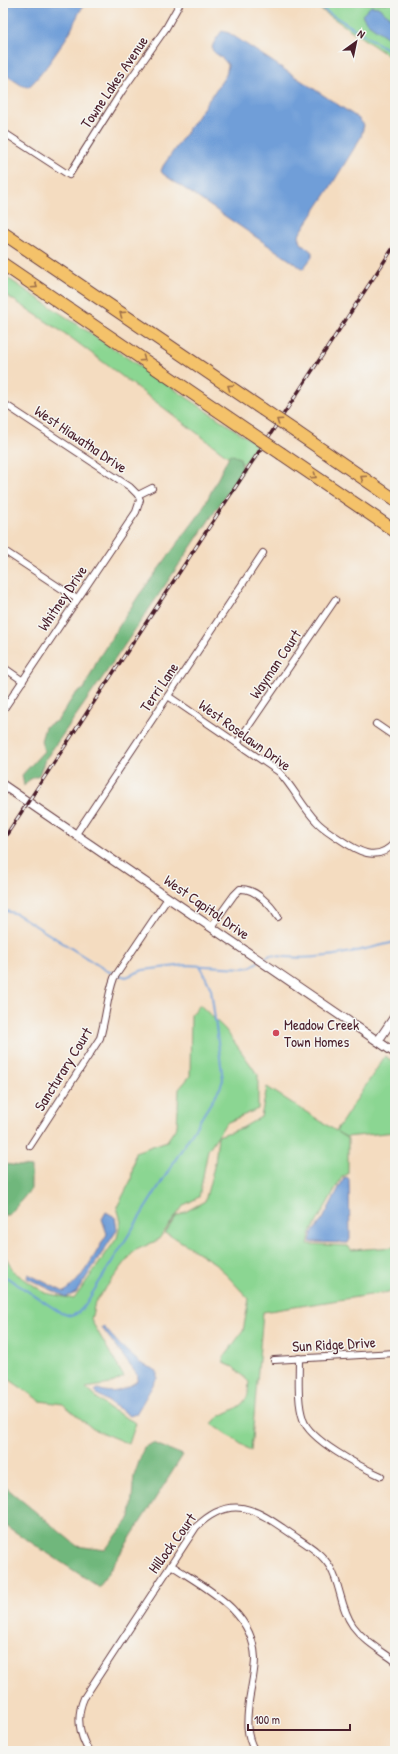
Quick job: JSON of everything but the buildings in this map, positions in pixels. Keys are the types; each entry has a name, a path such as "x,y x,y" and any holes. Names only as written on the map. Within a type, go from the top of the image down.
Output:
{"highway":[{"path":"3,233 395,500"},
{"path":"3,264 395,531"}],"street":[{"name":"Towne Lakes Avenue","path":"3,132 69,175 122,91 166,28 180,3"},
{"name":"West Hiawatha Drive","path":"3,403 130,487 139,497"},
{"path":"139,497 152,488"},
{"name":"Whitney Drive","path":"3,710 136,512 139,497"},
{"path":"3,550 77,599"},
{"name":"Terri Lane","path":"76,834 263,553"},
{"name":"Wayman Court","path":"237,743 335,600"},
{"path":"3,667 23,680"},
{"name":"West Roselawn Drive","path":"168,696 279,772 293,789 315,821 353,849 363,853 375,854 388,849 395,842"},
{"path":"376,724 395,737"},
{"name":"West Capitol Drive","path":"3,785 395,1053"},
{"path":"211,927 240,889 250,891 270,905 278,917"},
{"name":"Sancturary Court","path":"30,1146 100,1038 114,978 168,898"},
{"path":"378,1041 395,1016"},
{"name":"Sun Ridge Drive","path":"274,1360 395,1353"},
{"path":"299,1358 302,1418 305,1425 316,1437 360,1467 381,1476"},
{"name":"Hillock Court","path":"89,1751 81,1730 80,1717 82,1704 87,1693 196,1527 218,1511 232,1508 242,1508 255,1511 321,1555 333,1572 343,1609 349,1621 359,1634 366,1640 395,1660"},
{"path":"171,1565 229,1605 250,1635 254,1651 255,1664 247,1724 249,1737 255,1751"}],"green space":[{"path":"311,3 395,3 395,60 393,59"},
{"path":"3,275 255,443 256,447 248,460 243,464 234,461 70,337 3,293"},
{"path":"230,454 240,458 243,470 45,760 39,775 29,780 24,786 22,775 44,751 41,741 45,727 58,720 75,694 84,689 98,659 139,595 201,512"},
{"path":"200,1005 225,1029 258,1075 258,1109 226,1123 208,1150 199,1197 184,1205 158,1240 134,1251 95,1302 91,1320 124,1377 110,1384 86,1388 108,1408 136,1423 129,1444 93,1429 63,1404 40,1401 3,1375 3,1357 5,1356 5,1349 3,1347 3,1252 14,1272 45,1293 74,1299 117,1238 121,1221 117,1207 131,1180 135,1152 167,1141 177,1126 179,1089 190,1076 191,1015"},
{"path":"385,1056 395,1063 395,1132 346,1137 337,1132 348,1139 348,1174 342,1177 310,1234 308,1244 348,1246 351,1250 395,1247 395,1291 263,1312 251,1451 212,1424 220,1416 240,1406 248,1395 249,1382 233,1367 224,1363 223,1358 243,1331 249,1299 216,1264 165,1233 176,1217 205,1201 215,1163 218,1136 242,1128 261,1117 267,1087 336,1131"},
{"path":"3,1164 31,1167 31,1189 9,1215 3,1215"},
{"path":"153,1443 183,1455 99,1587 3,1524 3,1485 77,1546 105,1550 130,1518 134,1476 144,1447"}],"water":[{"path":"3,3 86,3 57,51 38,77 28,87 21,85 3,73"},
{"path":"371,6 378,7 395,21 395,43 367,23 362,15"},
{"path":"222,31 229,33 358,118 364,125 361,137 300,233 299,236 301,243 312,252 312,257 303,269 163,174 161,171 226,75 228,65 212,49 216,39"},
{"path":"347,1177 349,1179 350,1239 348,1243 310,1242 312,1233 323,1219 344,1178"},
{"path":"106,1212 115,1217 117,1230 76,1293 66,1297 27,1278 28,1274 64,1292 71,1287 83,1274 107,1234 102,1219"},
{"path":"103,1326 120,1345 140,1363 157,1371 157,1378 136,1414 130,1416 97,1394 95,1391 98,1389 109,1392 118,1391 137,1381 138,1376 102,1328"}],"waterway":[{"path":"313,3 395,54"},
{"path":"3,910 17,914 107,971 126,977 143,970 186,965 243,968 250,967 258,962"},
{"path":"262,960 270,955 302,958 333,955 395,942"},
{"path":"3,1275 61,1313 71,1316 78,1313 85,1305 220,1088 223,1080 211,989 201,967"}],"railway":[{"path":"3,840 395,245"}],"place":[{"name":"Meadow Creek Town Homes","path":"276,1033"}]}
